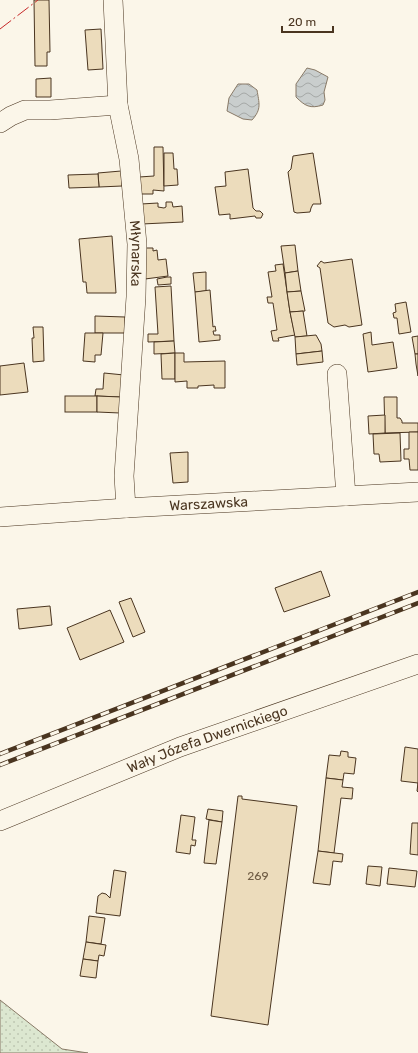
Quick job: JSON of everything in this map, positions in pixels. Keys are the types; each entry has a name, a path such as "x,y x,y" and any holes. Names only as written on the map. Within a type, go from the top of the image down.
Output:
{"street":[{"name":"Młynarska","path":"113,0 118,105 128,158 137,244 136,297 124,476 126,508"},
{"path":"0,123 25,110 50,110 118,105"},
{"path":"338,374 346,496"},
{"name":"Warszawska","path":"0,517 126,508 418,492"},
{"name":"Wały Józefa Dwernickiego","path":"0,821 180,748 418,664"}],"green space":[{"path":"0,1000 62,1049 88,1053 0,1053"}],"water":[{"path":"307,68 315,70 328,77 324,92 325,100 323,105 311,107 302,103 296,97 296,84"},
{"path":"238,84 249,84 257,90 259,109 252,120 243,119 227,111 229,98"}],"building":[{"path":"34,0 49,0 50,52 47,52 47,66 35,66"},
{"path":"101,29 103,69 88,70 85,30"},
{"path":"51,78 51,97 36,97 36,79"},
{"path":"154,147 163,147 164,191 153,190 153,194 140,194 139,177 154,176"},
{"path":"164,153 173,153 174,169 177,169 178,185 164,186"},
{"path":"313,153 321,204 313,204 310,212 297,213 294,212 288,172 291,169 293,156"},
{"path":"248,169 253,208 263,214 261,218 256,218 255,216 230,219 230,214 219,215 215,187 226,186 225,172"},
{"path":"121,171 122,186 99,187 98,173"},
{"path":"98,174 99,187 69,188 68,175"},
{"path":"166,202 172,202 173,207 182,206 183,222 142,224 141,204 158,203 158,207 164,208 166,207"},
{"path":"112,236 116,293 87,293 86,282 83,282 79,239"},
{"path":"295,245 298,271 285,273 281,246"},
{"path":"143,248 153,248 153,251 157,250 158,260 166,259 168,276 145,279"},
{"path":"352,259 362,325 349,327 345,325 334,327 328,323 320,268 317,266 321,261 324,263"},
{"path":"283,264 295,335 278,338 279,341 273,341 271,331 277,330 273,303 268,303 267,297 272,297 268,272 276,271 275,265"},
{"path":"298,271 301,291 287,292 285,273"},
{"path":"206,272 206,291 195,292 193,273"},
{"path":"171,277 171,284 158,285 157,279"},
{"path":"171,286 174,341 148,342 148,334 158,334 155,287"},
{"path":"210,290 213,327 215,326 216,331 213,331 214,335 220,335 220,340 199,342 195,292"},
{"path":"301,291 305,311 290,312 287,292"},
{"path":"406,302 411,332 399,334 397,318 394,318 393,313 396,312 395,304"},
{"path":"303,311 307,336 295,337 290,312"},
{"path":"95,316 125,317 125,333 95,333"},
{"path":"33,327 43,327 44,361 33,362"},
{"path":"371,332 372,345 393,342 397,368 368,372 363,334"},
{"path":"85,333 103,333 101,355 95,355 95,362 83,361"},
{"path":"316,335 321,344 322,351 296,354 295,337"},
{"path":"418,336 418,354 415,354 412,337"},
{"path":"174,341 175,353 154,354 154,342"},
{"path":"322,351 323,362 297,365 296,354"},
{"path":"175,353 175,379 162,379 161,354"},
{"path":"175,353 184,353 184,362 225,361 225,388 214,388 214,385 198,386 198,388 187,388 187,381 175,382"},
{"path":"415,354 418,354 418,376 416,364"},
{"path":"24,363 28,392 0,395 0,366"},
{"path":"104,373 124,375 121,397 95,396 96,389 103,389"},
{"path":"65,396 97,396 97,412 65,412"},
{"path":"97,396 121,397 120,413 97,412"},
{"path":"384,397 397,397 397,418 400,418 402,423 418,423 418,432 385,433"},
{"path":"385,415 385,433 369,434 368,416"},
{"path":"409,432 418,432 418,470 410,470 409,459 404,459 404,449 409,449"},
{"path":"400,433 401,461 380,462 379,454 374,454 373,434"},
{"path":"188,452 188,482 173,483 170,453"},
{"path":"321,571 330,596 284,612 275,588"},
{"path":"131,598 145,632 133,637 119,602"},
{"path":"50,606 52,625 19,629 17,609"},
{"path":"110,610 124,642 80,660 67,628"},
{"path":"405,747 418,749 418,783 401,781"},
{"path":"341,751 348,752 348,757 356,758 354,774 344,773 343,780 326,778 329,755 340,756"},
{"path":"326,778 343,780 342,787 353,788 352,799 341,798 334,853 318,851"},
{"path":"238,796 242,796 242,799 297,806 268,1025 211,1016"},
{"path":"208,809 223,811 222,822 206,819"},
{"path":"181,815 195,817 192,840 196,840 195,846 191,845 190,854 176,852"},
{"path":"209,820 222,822 216,864 204,863"},
{"path":"412,823 418,823 418,855 410,854"},
{"path":"318,851 343,854 342,862 333,861 330,885 313,883"},
{"path":"368,866 382,867 380,886 366,884"},
{"path":"389,868 417,871 415,887 387,884"},
{"path":"114,870 126,872 120,916 96,913 98,896 102,893 106,894 110,898"},
{"path":"89,916 105,918 101,944 86,942"},
{"path":"86,942 106,945 104,956 99,955 98,961 83,959"},
{"path":"83,959 98,961 96,978 80,976"}],"railway":[{"path":"0,754 418,592"},
{"path":"0,765 418,603"}],"power":[{"path":"0,29 38,0"}]}
